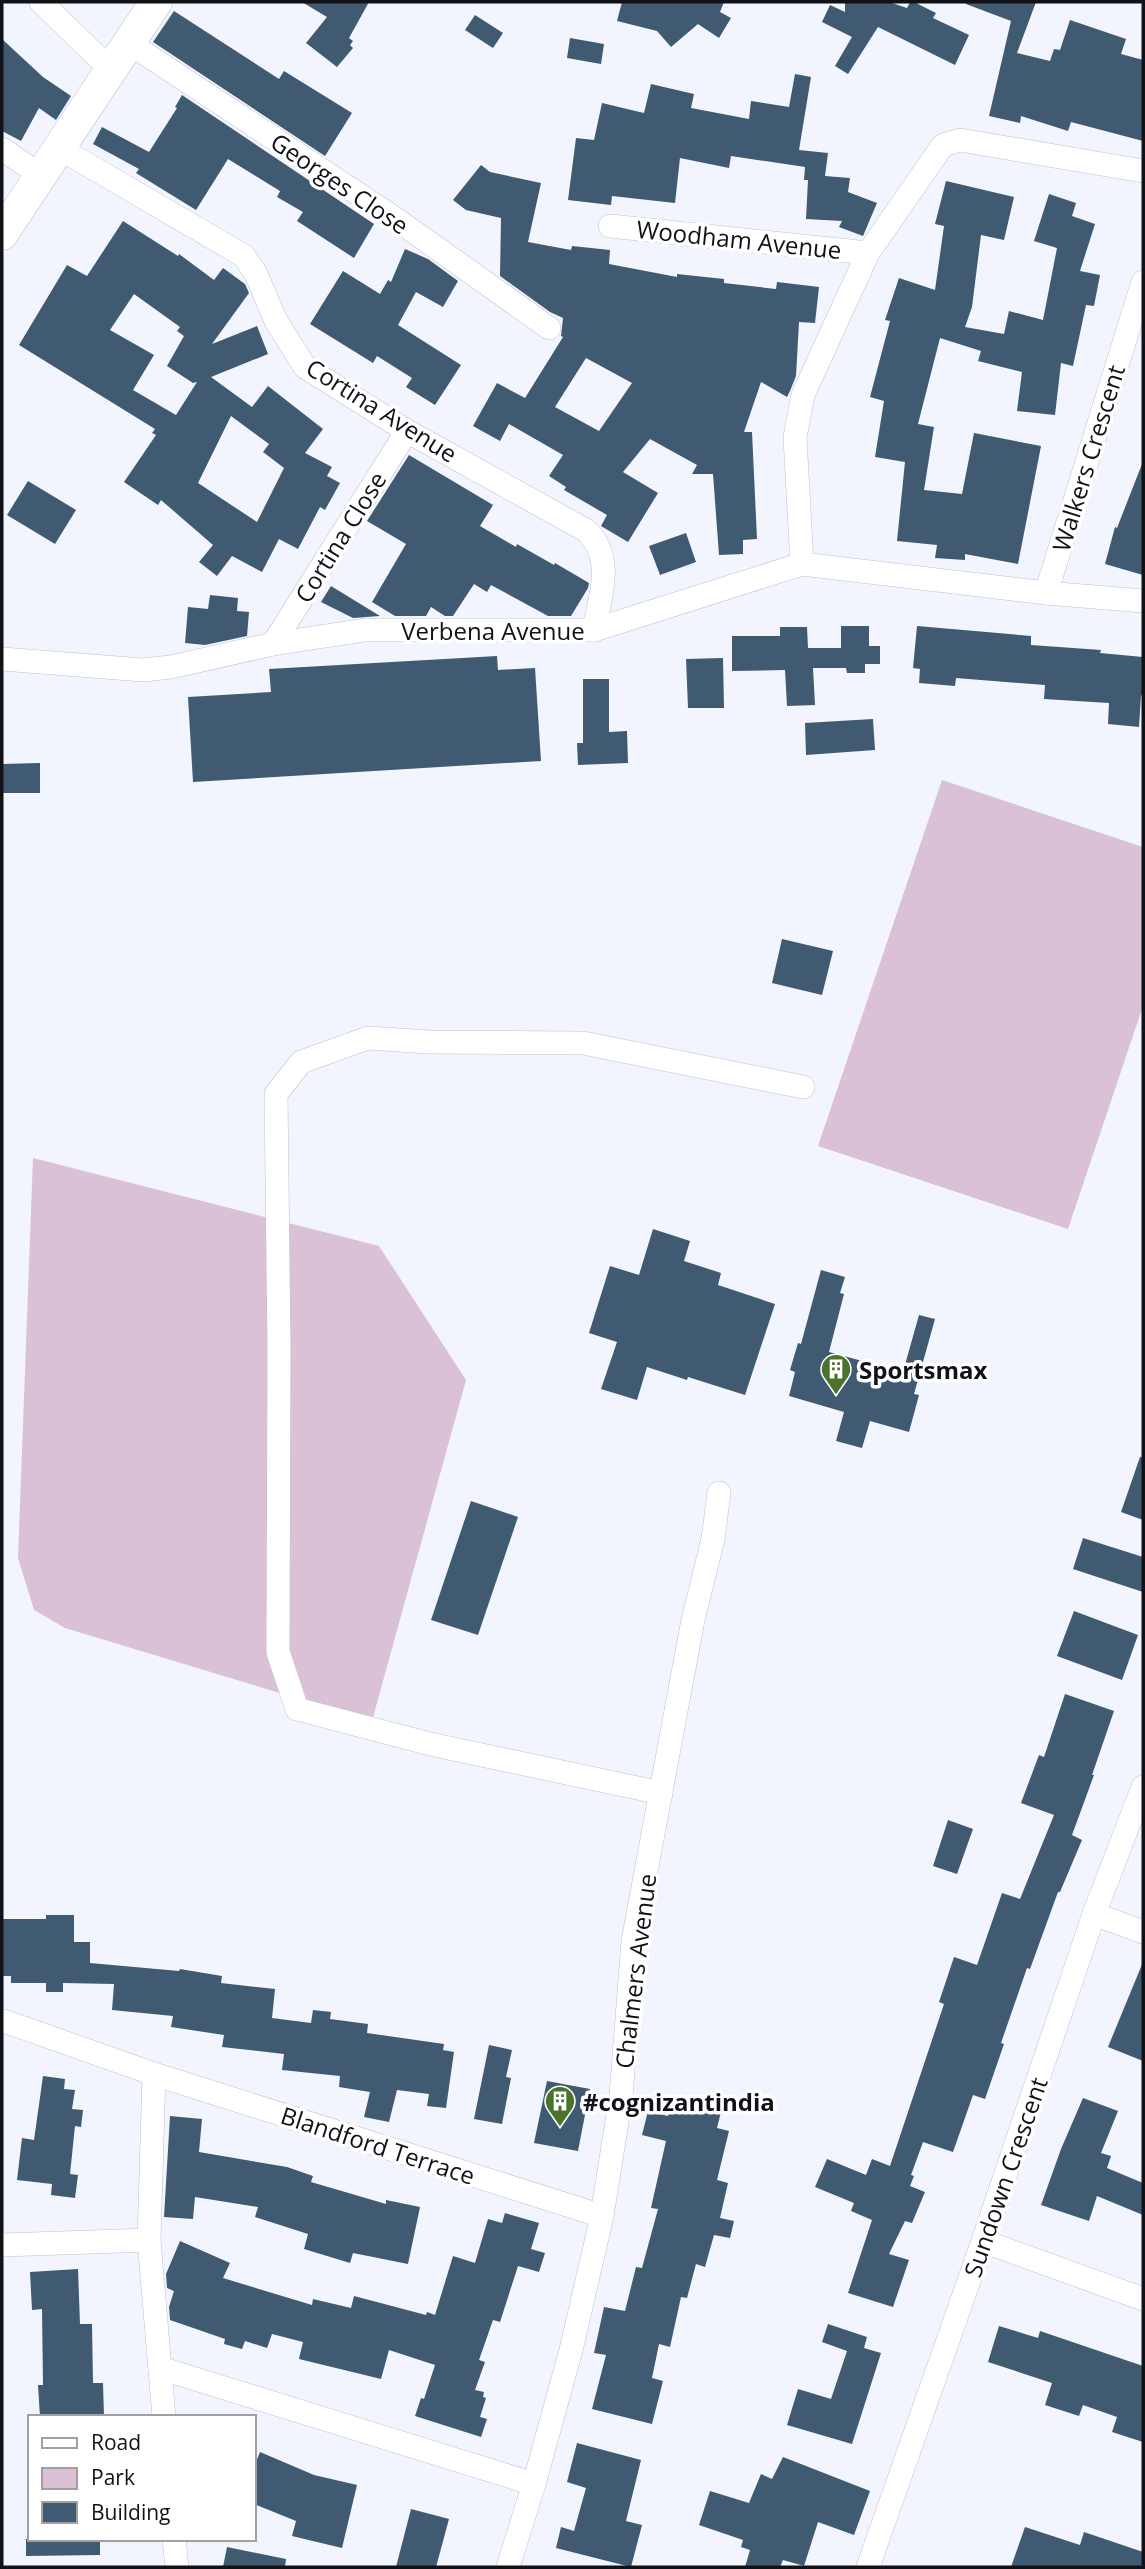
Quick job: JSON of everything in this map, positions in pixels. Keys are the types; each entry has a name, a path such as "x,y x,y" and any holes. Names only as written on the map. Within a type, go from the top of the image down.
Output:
{"main road":[{"path":"2,234 156,2"}],"street":[{"path":"41,2 110,69"},
{"name":"Georges Close","path":"129,43 393,217 549,328"},
{"path":"802,564 795,437 803,395 868,253 943,145 960,140 1143,171"},
{"name":"Cortina Avenue","path":"59,148 244,256 256,274 276,321 305,367 407,430 587,531 596,540 604,563 594,630"},
{"path":"2,149 40,175"},
{"name":"Woodham Avenue","path":"610,226 868,253"},
{"name":"Walkers Crescent","path":"1046,593 1143,282"},
{"name":"Cortina Close","path":"273,644 407,430"},
{"name":"Verbena Avenue","path":"2,659 143,670 171,667 273,644 365,631 594,630 802,564 1046,593 1143,601"},
{"path":"661,1793 430,1744 297,1709 278,1652 276,1094 300,1062 368,1038 429,1042 583,1043 803,1087"},
{"name":"Chalmers Avenue","path":"508,2567 571,2350 602,2216 621,2096 633,1941 693,1620 713,1539 719,1493"},
{"name":"Sundown Crescent","path":"868,2567 984,2241 1094,1914 1143,1787"},
{"path":"1094,1914 1143,1932"},
{"name":"Blandford Terrace","path":"4,2021 154,2074 602,2216"},
{"path":"154,2074 149,2240 164,2415"},
{"path":"2,2245 149,2240"},
{"path":"984,2241 1143,2299"},
{"path":"160,2368 534,2484"},
{"path":"174,2541 177,2567"}],"green space":[{"path":"942,780 1143,847 1143,1006 1068,1229 818,1146"},
{"path":"33,1158 379,1246 466,1380 372,1721 65,1628 34,1610 18,1558"}],"building":[{"path":"302,2 369,2 349,38 353,41 350,45 353,48 337,67 306,43 327,17"},
{"path":"622,2 724,2 720,12 731,18 719,38 698,24 671,47 657,31 617,21"},
{"path":"845,2 889,2 907,8 910,2 914,2 936,13 933,18 969,35 955,65 878,27 848,74 835,66 852,37 822,22 830,5 845,12"},
{"path":"966,2 1036,2 1017,53 1050,61 1054,49 1060,50 1070,20 1126,39 1121,54 1143,60 1143,141 1071,122 1068,131 1021,116 1020,123 989,116 1011,21"},
{"path":"174,11 279,79 284,71 352,113 325,156 153,42"},
{"path":"475,15 503,33 493,48 465,30"},
{"path":"570,38 604,44 601,64 567,58"},
{"path":"2,39 43,77 71,96 56,120 39,108 21,141 2,131"},
{"path":"795,74 811,77 799,150 828,153 825,176 850,178 848,192 877,203 863,236 839,227 842,221 806,219 808,180 804,180 805,167 731,156 729,168 680,158 675,203 612,196 611,205 568,200 576,138 594,140 602,103 644,113 651,84 694,94 691,108 749,119 751,101 789,107"},
{"path":"182,95 374,224 354,258 297,221 303,212 277,197 280,191 228,159 196,210 136,173 139,169 93,144 102,127 149,152 177,108 175,107"},
{"path":"481,165 490,172 541,183 528,242 571,250 572,246 610,250 609,264 677,277 677,274 724,279 724,283 776,289 777,282 819,287 815,323 799,322 796,376 787,397 761,382 744,432 752,432 757,539 743,540 743,554 719,555 713,474 692,474 697,465 650,439 623,472 658,493 628,542 601,526 607,515 564,490 566,487 549,476 563,455 509,424 500,441 473,426 497,383 525,398 563,337 563,318 550,312 500,276 501,218 466,210 453,200","holes":["586,358 632,383 599,431 555,407"]},
{"path":"946,181 1014,197 1004,240 981,235 972,307 965,327 1004,334 1009,311 1043,320 1057,248 1034,241 1049,194 1076,203 1072,216 1095,224 1080,271 1100,275 1094,306 1086,305 1073,366 1061,363 1055,415 1017,411 1022,372 978,361 981,351 940,338 918,424 934,427 924,490 962,494 974,433 1041,446 1018,564 965,554 965,560 935,558 937,545 897,541 905,462 875,457 884,401 870,397 890,321 885,320 899,278 935,290 944,226 935,224"},
{"path":"123,221 178,256 179,254 214,280 223,268 245,284 249,293 212,344 257,326 268,354 211,377 252,407 268,386 323,429 305,453 332,467 327,476 340,483 325,510 320,507 298,549 279,539 262,572 232,556 217,576 199,562 213,545 161,500 158,505 124,482 156,435 152,433 155,429 19,345 67,265 87,276","holes":["134,294 180,327 177,331 184,336 167,366 193,383 197,382 176,415 133,390 154,355 110,330","231,416 269,444 263,452 284,468 257,522 198,483"]},
{"path":"405,249 428,259 458,281 443,307 416,292 398,325 461,365 435,405 406,387 412,378 377,356 373,363 310,324 343,271 380,294 388,280 391,282"},
{"path":"409,455 493,505 480,526 589,583 571,616 548,616 491,585 487,592 474,584 453,616 445,616 431,607 426,616 395,616 372,602 406,544 367,521"},
{"path":"1142,464 1143,575 1105,564 1115,527 1117,528"},
{"path":"28,481 76,510 55,544 7,515"},
{"path":"686,533 696,562 660,575 649,546"},
{"path":"331,586 380,616 353,618 321,602"},
{"path":"210,595 238,598 237,611 249,612 247,636 205,645 185,643 188,607 208,609"},
{"path":"841,626 869,626 869,646 880,646 880,664 865,664 865,673 847,673 846,668 813,668 815,705 787,706 785,670 732,671 732,636 780,636 780,627 807,627 808,648 841,648"},
{"path":"917,626 1031,636 1031,645 1101,650 1100,653 1143,657 1143,696 1141,695 1139,727 1108,724 1109,703 1044,699 1045,685 956,678 955,686 919,683 920,669 913,668"},
{"path":"497,656 498,670 535,668 541,761 193,782 188,697 271,692 269,669"},
{"path":"723,658 724,708 688,708 686,659"},
{"path":"583,679 609,679 609,732 627,731 628,763 578,765 577,743 583,743"},
{"path":"873,719 875,750 806,755 805,723"},
{"path":"40,763 40,793 2,793 2,764"},
{"path":"782,939 833,951 822,995 772,983"},
{"path":"653,1229 690,1241 684,1261 721,1273 718,1285 775,1304 745,1395 647,1367 637,1400 601,1389 617,1342 589,1333 610,1266 639,1275"},
{"name":"Sportsmax","path":"821,1270 845,1277 840,1293 844,1294 829,1352 903,1372 919,1315 935,1319 914,1394 919,1395 909,1432 870,1421 862,1448 836,1441 844,1412 789,1396 795,1372 790,1370 798,1343 801,1344"},
{"path":"1140,1457 1143,1457 1143,1520 1121,1512"},
{"path":"471,1501 518,1517 478,1635 431,1620"},
{"path":"1083,1538 1143,1557 1143,1592 1073,1569"},
{"path":"1074,1611 1138,1635 1122,1680 1057,1656"},
{"path":"1065,1694 1114,1711 1072,1835 1082,1840 1058,1892 1030,1969 1027,1968 985,2099 973,2095 953,2152 923,2142 911,2175 914,2176 910,2186 925,2192 912,2223 905,2221 889,2254 909,2260 893,2307 848,2293 872,2220 851,2211 854,2203 815,2187 827,2159 866,2175 872,2159 890,2166 944,2004 939,2002 954,1957 977,1965 1002,1893 1020,1899 1054,1815 1021,1803 1039,1755 1044,1757"},
{"path":"948,1820 973,1829 957,1874 933,1866"},
{"path":"46,1915 74,1915 74,1942 90,1942 90,1963 180,1969 222,1976 221,1983 275,1989 272,2018 311,2023 313,2010 331,2012 330,2019 368,2024 367,2033 444,2044 443,2050 454,2052 446,2108 427,2106 429,2094 397,2090 389,2122 364,2117 370,2092 339,2087 340,2076 282,2070 284,2054 222,2047 224,2035 171,2027 173,2016 112,2010 114,1984 63,1983 63,1992 46,1992 46,1983 11,1983 11,1976 2,1976 2,1919 46,1919"},
{"path":"1143,1962 1143,2061 1108,2047"},
{"path":"489,2045 512,2050 506,2077 511,2078 502,2124 474,2119"},
{"path":"43,2076 65,2079 64,2089 75,2090 72,2109 83,2110 81,2127 75,2126 70,2174 78,2175 75,2198 51,2195 52,2184 17,2180 22,2138 34,2140"},
{"name":"#cognizantindia","path":"547,2081 590,2089 578,2151 534,2143"},
{"path":"673,2096 722,2108 717,2128 729,2131 717,2180 728,2183 720,2218 734,2221 730,2238 714,2235 705,2267 696,2264 687,2298 681,2297 670,2347 659,2344 652,2378 663,2381 652,2424 592,2409 606,2355 594,2353 604,2307 625,2311 636,2267 642,2268 658,2209 651,2208 666,2141 642,2135 648,2111 668,2116"},
{"path":"1083,2098 1118,2111 1101,2153 1111,2156 1107,2168 1143,2183 1143,2215 1097,2196 1089,2221 1041,2205"},
{"path":"170,2116 202,2119 199,2152 287,2167 313,2176 311,2182 386,2204 386,2200 420,2207 408,2264 353,2253 350,2263 304,2249 308,2234 255,2217 258,2207 195,2197 193,2219 164,2217"},
{"path":"505,2213 539,2223 531,2249 545,2253 539,2272 518,2266 500,2322 493,2320 479,2360 485,2362 475,2390 484,2392 483,2397 486,2398 480,2417 487,2419 481,2437 415,2416 421,2398 424,2399 435,2365 389,2350 381,2379 299,2359 303,2342 272,2334 267,2348 245,2341 242,2349 224,2344 225,2339 170,2320 169,2307 174,2291 167,2288 166,2274 180,2241 230,2263 223,2278 312,2305 313,2299 351,2308 354,2296 435,2315 453,2256 475,2263 488,2219 502,2223"},
{"path":"78,2269 80,2324 92,2324 93,2383 103,2383 104,2415 40,2415 38,2385 43,2385 42,2309 32,2310 30,2272"},
{"path":"828,2324 867,2337 864,2348 881,2353 852,2444 787,2425 798,2389 831,2399 847,2351 822,2342"},
{"path":"999,2326 1038,2338 1040,2331 1143,2366 1143,2442 1112,2432 1117,2417 1083,2405 1079,2416 1045,2405 1052,2383 988,2362"},
{"path":"577,2443 641,2460 626,2521 642,2525 631,2567 556,2548 561,2527 574,2531 586,2488 567,2482"},
{"path":"260,2452 314,2475 357,2485 342,2548 292,2536 296,2521 256,2505 256,2462"},
{"path":"783,2457 870,2491 854,2535 818,2522 804,2566 783,2560 780,2567 745,2567 750,2550 741,2547 743,2540 699,2525 710,2491 749,2503 761,2474 772,2479"},
{"path":"411,2509 449,2519 436,2567 396,2567"},
{"path":"1025,2527 1080,2545 1084,2532 1143,2552 1143,2567 1011,2567"},
{"path":"26,2539 100,2541 100,2555 26,2556"},
{"path":"227,2547 286,2559 285,2567 223,2567"}],"place":[{"name":"Sportsmax","path":"836,1396"},
{"name":"#cognizantindia","path":"560,2128"}]}
